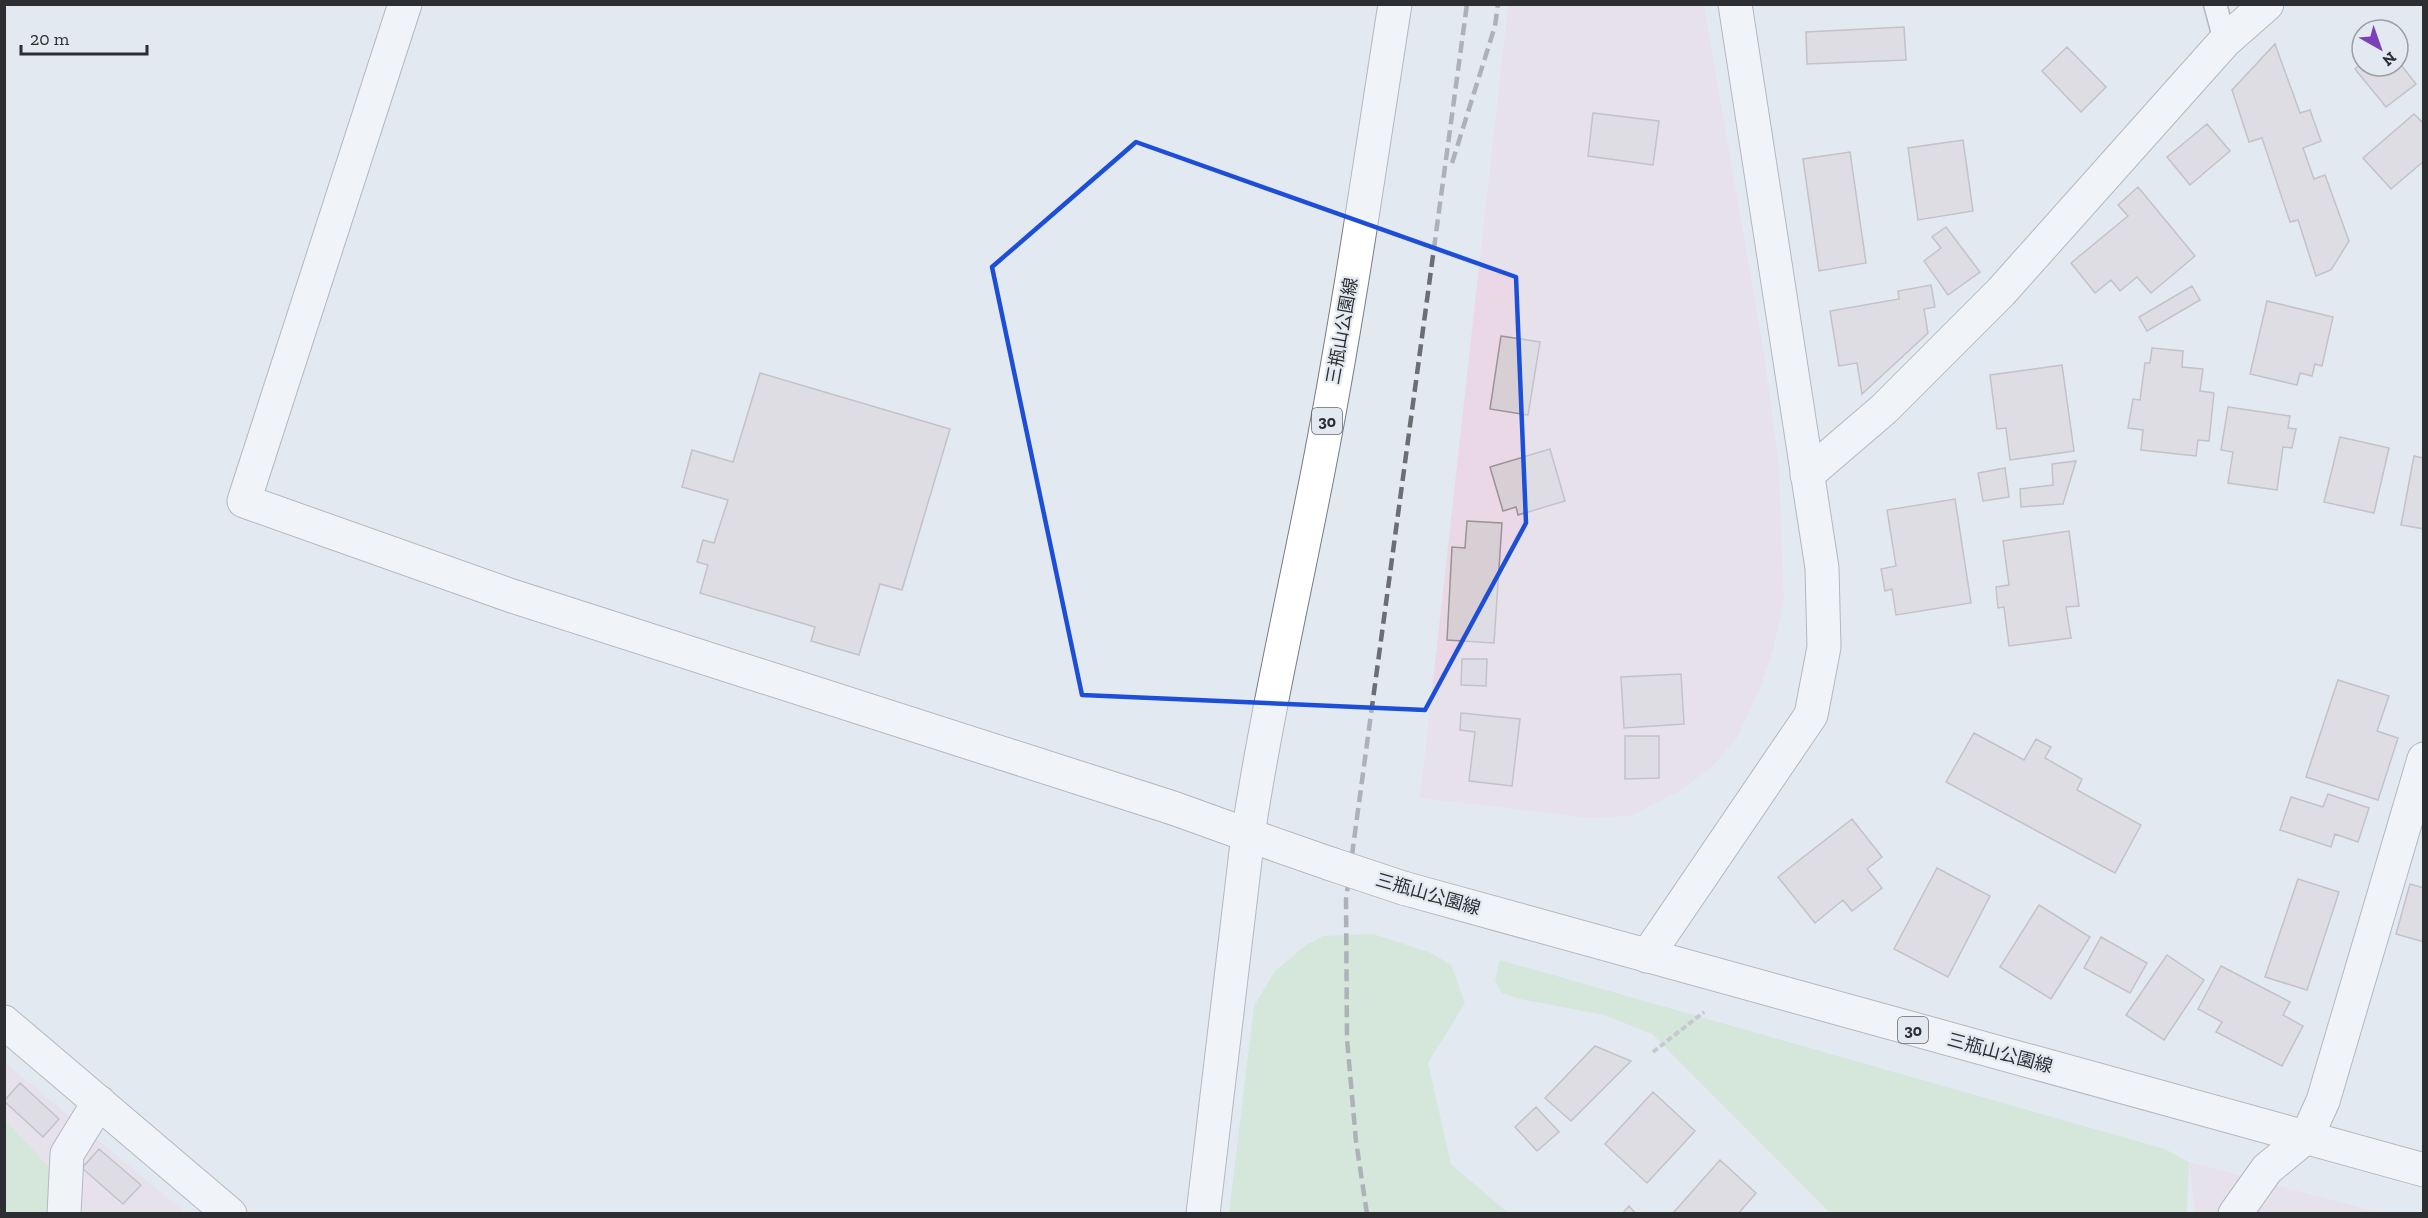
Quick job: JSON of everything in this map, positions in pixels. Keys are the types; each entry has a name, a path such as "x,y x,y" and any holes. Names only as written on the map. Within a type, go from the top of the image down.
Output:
{"street":[{"path":"405,4 244,501 512,596 1161,804 1248,835 1203,1214"},
{"name":"三瓶山公園線","path":"1395,4 1320,459 1257,777 1248,835 1403,888 2424,1170"},
{"path":"1647,956 1811,715 1824,647 1822,568 1735,4"},
{"path":"1807,474 1884,409 2001,292 2225,41 2267,4"},
{"path":"2235,1214 2267,1169 2307,1136 2323,1101 2424,759"},
{"path":"4,1022 230,1214"},
{"path":"64,1214 67,1154 99,1102"}],"lane":[{"path":"2215,4 2225,41"}],"path":[{"path":"1653,1052 1704,1011"}],"highlighted area":[{"path":"1136,142 1516,277 1526,523 1425,710 1082,695 992,267"}],"shaded area":[{"path":"1508,5 1704,5 1764,353 1779,465 1784,601 1773,650 1760,689 1736,740 1712,767 1679,791 1631,816 1590,818 1420,798"},
{"path":"7,1064 186,1213 71,1213 61,1180 5,1118 5,1068"},
{"path":"2189,1162 2381,1213 2195,1213"}],"green space":[{"path":"1373,934 1429,952 1451,965 1465,1003 1428,1063 1451,1164 1508,1213 1229,1213 1254,1006 1275,971 1306,945 1323,936"},
{"path":"1500,960 2165,1149 2189,1162 2187,1213 1830,1213 1652,1034 1604,1015 1520,999 1502,993 1495,980"},
{"path":"4,1118 61,1180 71,1213 5,1213"}],"building":[{"path":"1904,27 1906,60 1807,64 1806,32"},
{"path":"2275,44 2300,113 2310,110 2321,141 2303,148 2314,179 2325,175 2349,241 2331,270 2316,276 2298,220 2290,222 2262,138 2249,142 2232,90"},
{"path":"2067,47 2106,87 2081,112 2042,71"},
{"path":"2410,76 2416,84 2386,107 2362,78"},
{"path":"1593,113 1659,121 1653,165 1588,156"},
{"path":"2414,114 2424,124 2424,161 2391,189 2363,158"},
{"path":"2207,124 2230,151 2190,185 2167,157"},
{"path":"1963,140 1973,211 1918,220 1908,148"},
{"path":"1850,152 1866,263 1819,271 1803,159"},
{"path":"2138,187 2195,256 2151,293 2137,277 2120,291 2111,280 2095,293 2071,263 2128,216 2118,205"},
{"path":"1946,227 1980,272 1948,295 1924,261 1941,248 1932,237"},
{"path":"1931,285 1935,307 1924,309 1928,333 1862,394 1857,363 1839,366 1830,311 1899,299 1898,291"},
{"path":"2192,286 2200,300 2147,331 2139,317"},
{"path":"2267,301 2333,317 2322,366 2315,364 2312,376 2300,373 2297,385 2250,374"},
{"path":"1501,336 1540,342 1528,415 1490,409"},
{"path":"2152,348 2183,351 2182,367 2203,369 2200,391 2214,393 2209,441 2198,440 2196,456 2141,450 2143,430 2128,428 2133,399 2140,400 2145,363 2150,363"},
{"path":"2062,365 2074,451 2010,460 2006,428 1997,429 1990,375"},
{"path":"760,373 950,429 902,590 880,584 859,655 811,641 815,627 700,593 708,565 697,562 703,540 714,543 728,500 682,487 692,450 733,462"},
{"path":"2228,407 2290,416 2288,428 2296,429 2292,448 2283,447 2277,490 2228,483 2233,452 2221,450"},
{"path":"2340,437 2389,448 2374,513 2324,502"},
{"path":"1550,449 1565,501 1518,515 1516,507 1503,511 1490,467"},
{"path":"2414,456 2424,458 2424,529 2401,525"},
{"path":"2076,461 2063,504 2021,507 2020,489 2053,485 2052,464"},
{"path":"2005,468 2009,497 1983,501 1978,473"},
{"path":"1955,499 1971,603 1896,615 1892,589 1885,591 1881,569 1896,566 1887,510"},
{"path":"1467,521 1502,523 1494,643 1447,640 1452,547 1465,548"},
{"path":"2069,531 2079,606 2066,607 2071,638 2009,646 2004,607 1998,608 1996,587 2009,585 2003,541"},
{"path":"1462,659 1487,659 1486,686 1461,685"},
{"path":"1681,674 1684,724 1624,728 1621,677"},
{"path":"2338,680 2389,696 2377,731 2398,738 2378,800 2306,777"},
{"path":"1461,713 1520,719 1512,786 1469,781 1475,732 1460,730"},
{"path":"1974,733 2024,760 2036,739 2051,747 2045,758 2082,779 2077,790 2141,825 2115,873 1946,782"},
{"path":"1625,736 1659,736 1659,778 1625,779"},
{"path":"2328,794 2369,808 2358,842 2335,834 2331,847 2280,830 2291,797 2323,807"},
{"path":"1852,819 1882,857 1867,869 1882,888 1852,911 1843,900 1815,923 1778,877"},
{"path":"1937,868 1990,896 1948,977 1894,949"},
{"path":"2298,879 2339,892 2307,990 2265,977"},
{"path":"2410,884 2424,888 2424,942 2396,934"},
{"path":"2039,905 2090,937 2051,999 2000,967"},
{"path":"2101,937 2147,963 2130,993 2084,968"},
{"path":"2167,955 2204,980 2164,1040 2126,1015"},
{"path":"2221,966 2290,1002 2283,1015 2303,1026 2282,1066 2216,1032 2222,1022 2198,1009"},
{"path":"1595,1046 1631,1061 1571,1121 1545,1098"},
{"path":"20,1083 59,1119 43,1137 4,1101"},
{"path":"1653,1092 1695,1131 1647,1183 1605,1144"},
{"path":"1536,1107 1559,1132 1537,1151 1515,1127"},
{"path":"99,1149 141,1185 123,1204 82,1168"},
{"path":"1720,1160 1756,1193 1738,1214 1676,1214 1674,1212"},
{"path":"1629,1206 1636,1214 1622,1214"}],"railway":[{"path":"1367,1214 1356,1141 1347,1039 1346,899 1467,4"},
{"path":"1452,163 1495,26 1498,4"}]}
